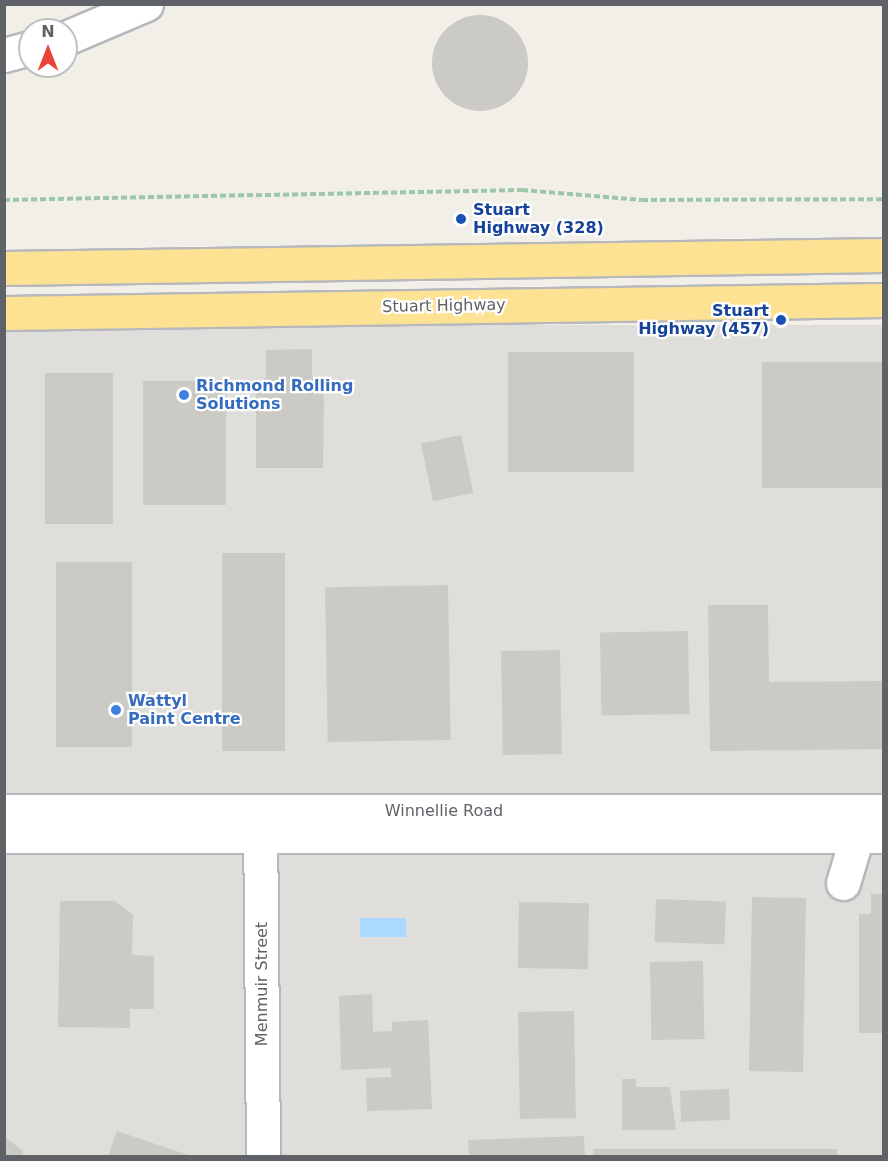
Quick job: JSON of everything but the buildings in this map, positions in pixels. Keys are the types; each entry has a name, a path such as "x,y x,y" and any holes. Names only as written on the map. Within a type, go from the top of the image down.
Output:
{"highway":[{"path":"4,268 884,255"},
{"name":"Stuart Highway","path":"4,313 884,300"}],"street":[{"path":"78,33 146,4"},
{"name":"Winnellie Road","path":"4,811 260,824 870,836"},
{"name":"Winnellie Road","path":"4,836 260,824 884,811"},
{"name":"Menmuir Street","path":"260,824 263,1156"},
{"path":"843,883 870,836"}],"path":[{"path":"4,200 522,190 642,200 884,199"}],"shaded area":[{"path":"4,325 883,325 883,1156 4,1156"}],"water":[{"path":"360,918 406,918 406,937 360,937"}],"place":[{"name":"Stuart Highway (328)","path":"461,219"},
{"name":"Stuart Highway (457)","path":"781,320"},
{"name":"Richmond Rolling Solutions","path":"184,395"},
{"name":"Wattyl Paint Centre","path":"116,710"}]}
